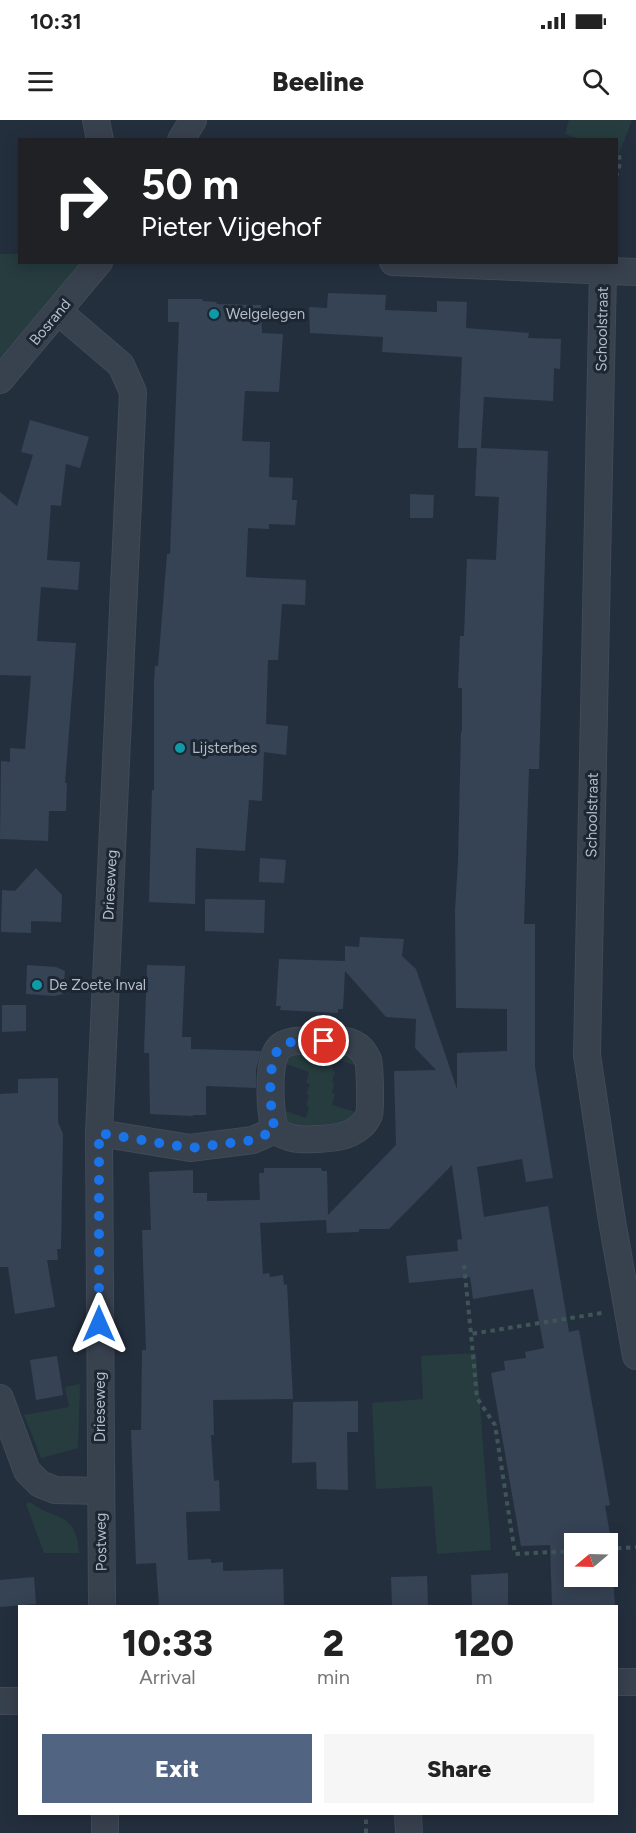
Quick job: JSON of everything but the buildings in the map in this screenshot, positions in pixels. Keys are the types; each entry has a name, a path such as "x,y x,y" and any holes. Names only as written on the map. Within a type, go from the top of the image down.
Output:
{"street":[{"path":"96,120 100,138"},
{"path":"183,138 193,120"},
{"name":"Bosrand","path":"0,380 97,264"},
{"path":"440,264 636,272"},
{"name":"Schoolstraat","path":"603,271 587,1055 612,1221 636,1356"},
{"name":"Drieseweg","path":"59,312 121,365 134,392 99,1133 100,1491"},
{"path":"341,1040 353,1043 363,1050 368,1062 370,1100 369,1114 363,1125 350,1134 308,1140 292,1139 275,1130 270,1107 272,1065 274,1053 281,1046 291,1042 341,1040"},
{"path":"99,1133 190,1148 254,1140 275,1130"},
{"name":"Postweg","path":"0,1398 27,1471 40,1484 55,1490 100,1491 102,1605"},
{"path":"618,1682 636,1682"},
{"path":"0,1701 18,1701"},
{"path":"105,1815 105,1833"},
{"path":"408,1815 409,1833"}],"path":[{"path":"618,170 619,154"},
{"path":"464,1265 477,1398 495,1425 515,1554 564,1552"},
{"path":"471,1334 628,1309"},
{"path":"618,1548 636,1547"},
{"path":"366,1818 366,1833"}],"green space":[{"path":"569,120 632,120 619,154 618,138 576,138 565,134"},
{"path":"0,254 18,254 18,264 82,264 0,358"},
{"path":"339,1052 352,1056 358,1066 335,1059 332,1070 335,1072 332,1093 335,1094 332,1105 359,1113 346,1126 293,1128 284,1122 283,1110 306,1118 309,1107 306,1105 309,1095 306,1094 310,1084 306,1083 309,1072 283,1063 290,1053"},
{"path":"476,1353 491,1550 437,1554 432,1486 376,1489 372,1403 423,1399 421,1356"},
{"path":"80,1384 78,1448 41,1458 24,1415 69,1407 65,1387"},
{"path":"30,1502 69,1523 77,1539 79,1553 44,1553 26,1504"}],"place":[{"name":"Welgelegen","path":"214,314"},
{"name":"Lijsterbes","path":"180,748"},
{"name":"De Zoete Inval","path":"37,985"}],"route":[{"path":"99,1324 99,1133 190,1148 242,1142 265,1136 275,1130 270,1107 274,1053 281,1046 291,1042 324,1041"}]}
